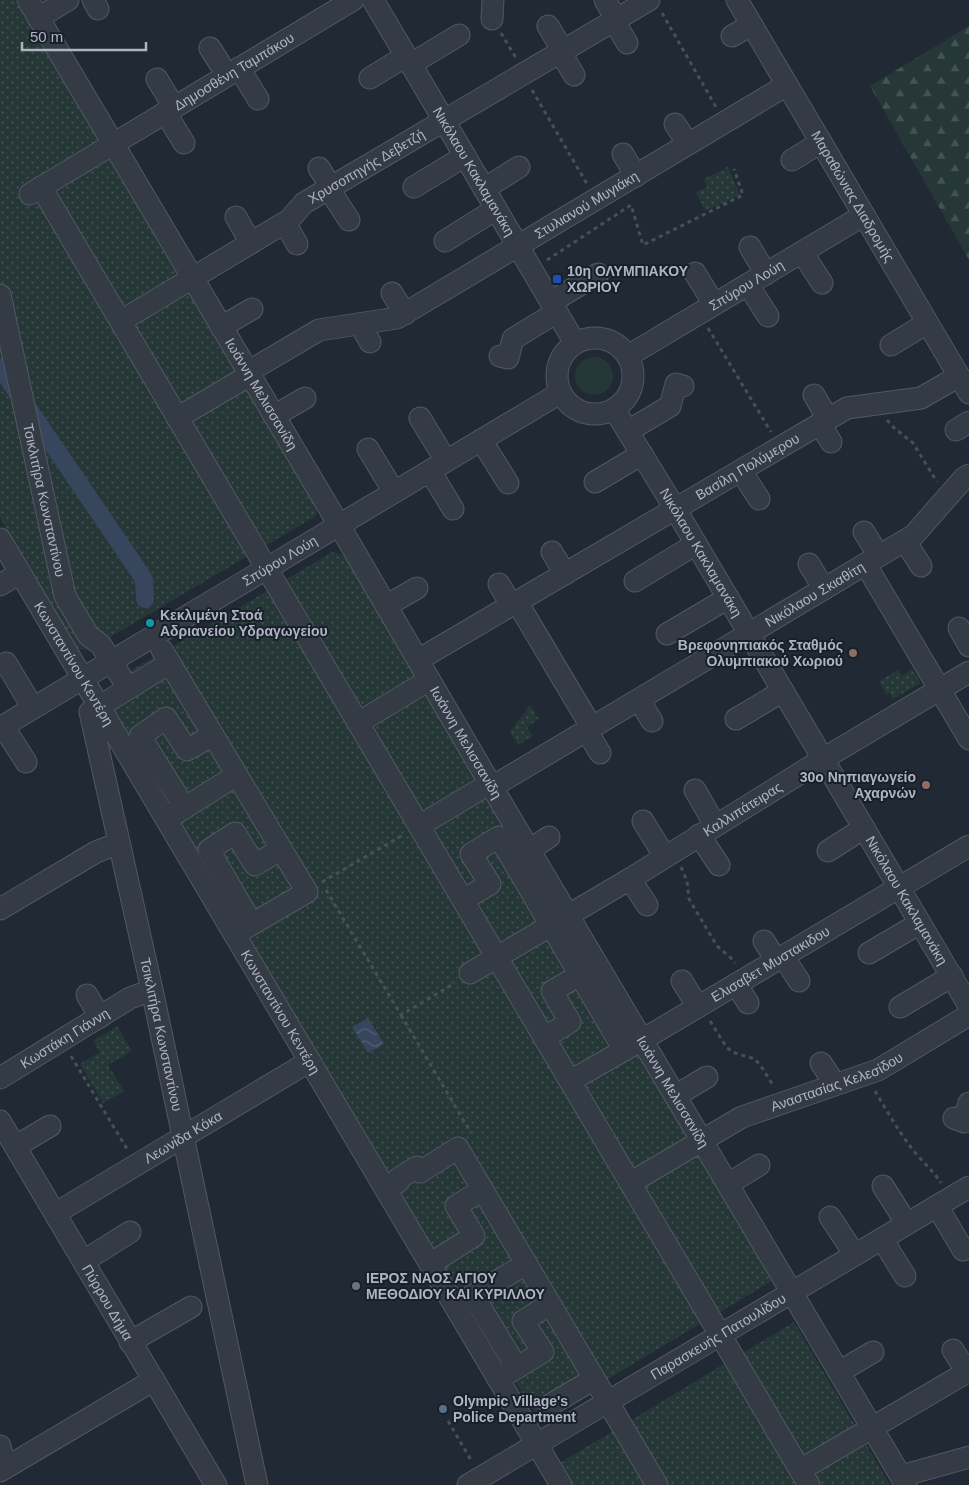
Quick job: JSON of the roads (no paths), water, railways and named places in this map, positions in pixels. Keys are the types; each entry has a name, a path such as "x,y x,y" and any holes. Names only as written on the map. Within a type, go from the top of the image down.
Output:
{"street":[{"name":"Ιωάννη Μελισσανίδη","path":"28,0 430,680 528,850 559,921 633,1045 675,1096 903,1480"},
{"path":"38,18 68,0"},
{"name":"Δημοσθένη Ταμπάκου","path":"120,321 35,190 353,0"},
{"name":"Νικόλαου Κακλαμανάκη","path":"373,0 575,343"},
{"path":"604,0 627,43"},
{"name":"Μαραθώνιας Διαδρομής","path":"736,0 964,384"},
{"name":"Χρυσοπηγής Δεβετζή","path":"120,321 285,223 304,203 615,20 654,4"},
{"path":"732,36 751,25"},
{"path":"548,26 574,75"},
{"path":"370,78 459,35"},
{"path":"210,48 258,99"},
{"path":"158,79 184,143"},
{"name":"Στυλιανού Μυγιάκη","path":"177,418 319,330 365,333 405,314 787,85"},
{"path":"675,124 688,144"},
{"path":"792,160 821,142"},
{"path":"623,154 636,176"},
{"path":"414,187 465,156"},
{"path":"484,189 519,167"},
{"path":"319,168 349,220"},
{"path":"445,241 496,209"},
{"name":"Σπύρου Λούη","path":"628,356 864,215"},
{"path":"236,217 251,243"},
{"path":"285,223 298,244"},
{"path":"750,247 766,274"},
{"path":"802,252 822,284"},
{"path":"695,273 707,309"},
{"path":"500,356 508,358 513,339 598,274"},
{"path":"748,285 768,316"},
{"path":"392,293 405,314"},
{"name":"Τσικλιτήρα Κωνσταντίνου","path":"0,295 65,596 88,635 101,645 128,688"},
{"path":"221,328 252,309"},
{"path":"120,321 805,1478 872,1428 968,1371 953,1350"},
{"path":"891,345 928,322"},
{"path":"584,338 608,339 619,346 628,356 632,366 633,379 630,391 623,402 614,409 598,414 582,413 568,405 560,393 556,379 557,365 563,353 575,343 584,338"},
{"path":"628,431 670,406 676,384 683,386"},
{"name":"Βασίλη Πολύμερου","path":"418,660 780,448 826,428 847,408 921,398 964,384"},
{"name":"Σπύρου Λούη","path":"2,727 560,393"},
{"path":"814,395 826,428"},
{"path":"274,416 304,398"},
{"name":"Νικόλαου Κακλαμανάκη","path":"614,409 676,510 969,1006"},
{"path":"420,418 453,509"},
{"path":"481,440 508,483"},
{"path":"368,449 394,492"},
{"path":"595,482 642,454"},
{"path":"741,471 759,499"},
{"name":"Νικόλαου Σκιαθίτη","path":"419,826 590,729 905,541 914,535 969,474"},
{"path":"864,532 872,560 940,690 969,739"},
{"name":"Κωνσταντίνου Κεντέρη","path":"0,539 167,819 244,929 310,1062 430,1264 464,1301 498,1379 562,1485"},
{"path":"905,541 921,566"},
{"path":"635,581 696,544"},
{"path":"552,552 565,574"},
{"path":"809,564 824,589"},
{"path":"0,585 20,573"},
{"path":"499,584 561,662 600,752"},
{"path":"386,606 417,588"},
{"path":"666,634 728,598"},
{"path":"154,636 307,892 244,929 209,850 235,833 255,865 281,849"},
{"path":"6,663 33,708"},
{"path":"100,706 170,663"},
{"name":"Καλλιπάτειρας","path":"470,973 630,879 823,759 969,672"},
{"path":"358,723 430,680"},
{"path":"736,719 783,691"},
{"path":"639,700 652,721"},
{"name":"Τσικλιτήρα Κωνσταντίνου","path":"100,706 90,712 152,990 258,1485"},
{"path":"185,808 140,736 166,718 187,750 213,735"},
{"path":"2,727 26,762"},
{"path":"167,819 237,776"},
{"path":"695,790 719,865"},
{"path":"644,821 668,855"},
{"path":"828,851 864,828"},
{"path":"462,900 490,884 471,854 498,837 559,921 580,974 633,1045"},
{"path":"528,850 549,837"},
{"path":"0,909 96,852 119,843"},
{"name":"Ελισαβετ Μυστακιδου","path":"570,1081 969,846"},
{"path":"630,879 647,905"},
{"path":"869,953 920,923"},
{"path":"764,941 799,981"},
{"path":"544,1038 570,1022 552,991 580,974"},
{"path":"900,1007 952,976"},
{"path":"682,981 699,1006"},
{"path":"740,982 748,1003"},
{"name":"Κωστάκη Γιάννη","path":"0,1078 130,998 152,990"},
{"path":"86,995 100,1017"},
{"name":"Αναστασίας Κελεσίδου","path":"630,1184 742,1117 783,1102 828,1093 865,1074 878,1070 969,1015"},
{"name":"Λεωνίδα Κόκα","path":"56,1212 310,1062"},
{"path":"821,1063 828,1093"},
{"path":"675,1096 707,1077"},
{"path":"954,1118 964,1122 969,1103"},
{"name":"Πύρρου Δήμα","path":"0,1120 216,1485"},
{"path":"16,1146 50,1126"},
{"path":"386,1190 400,1181 398,1179 417,1167 420,1172 458,1148 657,1485"},
{"path":"728,1184 759,1165"},
{"path":"883,1186 906,1224"},
{"name":"Παρασκευής Πατουλίδου","path":"468,1485 969,1187"},
{"path":"430,1264 474,1236 456,1206 482,1190"},
{"path":"944,1202 963,1250"},
{"path":"830,1217 855,1255"},
{"path":"84,1261 130,1232"},
{"path":"882,1239 905,1276"},
{"path":"517,1368 464,1301 526,1264"},
{"path":"498,1379 543,1352 523,1321 550,1304"},
{"path":"130,1342 191,1307"},
{"path":"839,1372 873,1352"},
{"path":"550,1405 594,1379"},
{"path":"0,1446 3,1470 154,1380"},
{"path":"903,1480 969,1457"}],"water":[{"path":"368,1018 384,1044 368,1053 352,1027"}],"waterway":[{"path":"0,367 140,573 144,580 145,599"}],"place":[{"name":"10η ΟΛΥΜΠΙΑΚΟΥ ΧΩΡΙΟΥ","path":"557,279"},
{"name":"Κεκλιμένη Στοά Αδριανείου Υδραγωγείου","path":"150,623"},
{"name":"Βρεφονηπιακός Σταθμός Ολυμπιακού Χωριού","path":"853,653"},
{"name":"30ο Νηπιαγωγείο Αχαρνών","path":"926,785"},
{"name":"ΙΕΡΟΣ ΝΑΟΣ ΑΓΙΟΥ ΜΕΘΟΔΙΟΥ ΚΑΙ ΚΥΡΙΛΛΟΥ","path":"356,1286"},
{"name":"Olympic Village's Police Department","path":"443,1409"}]}
